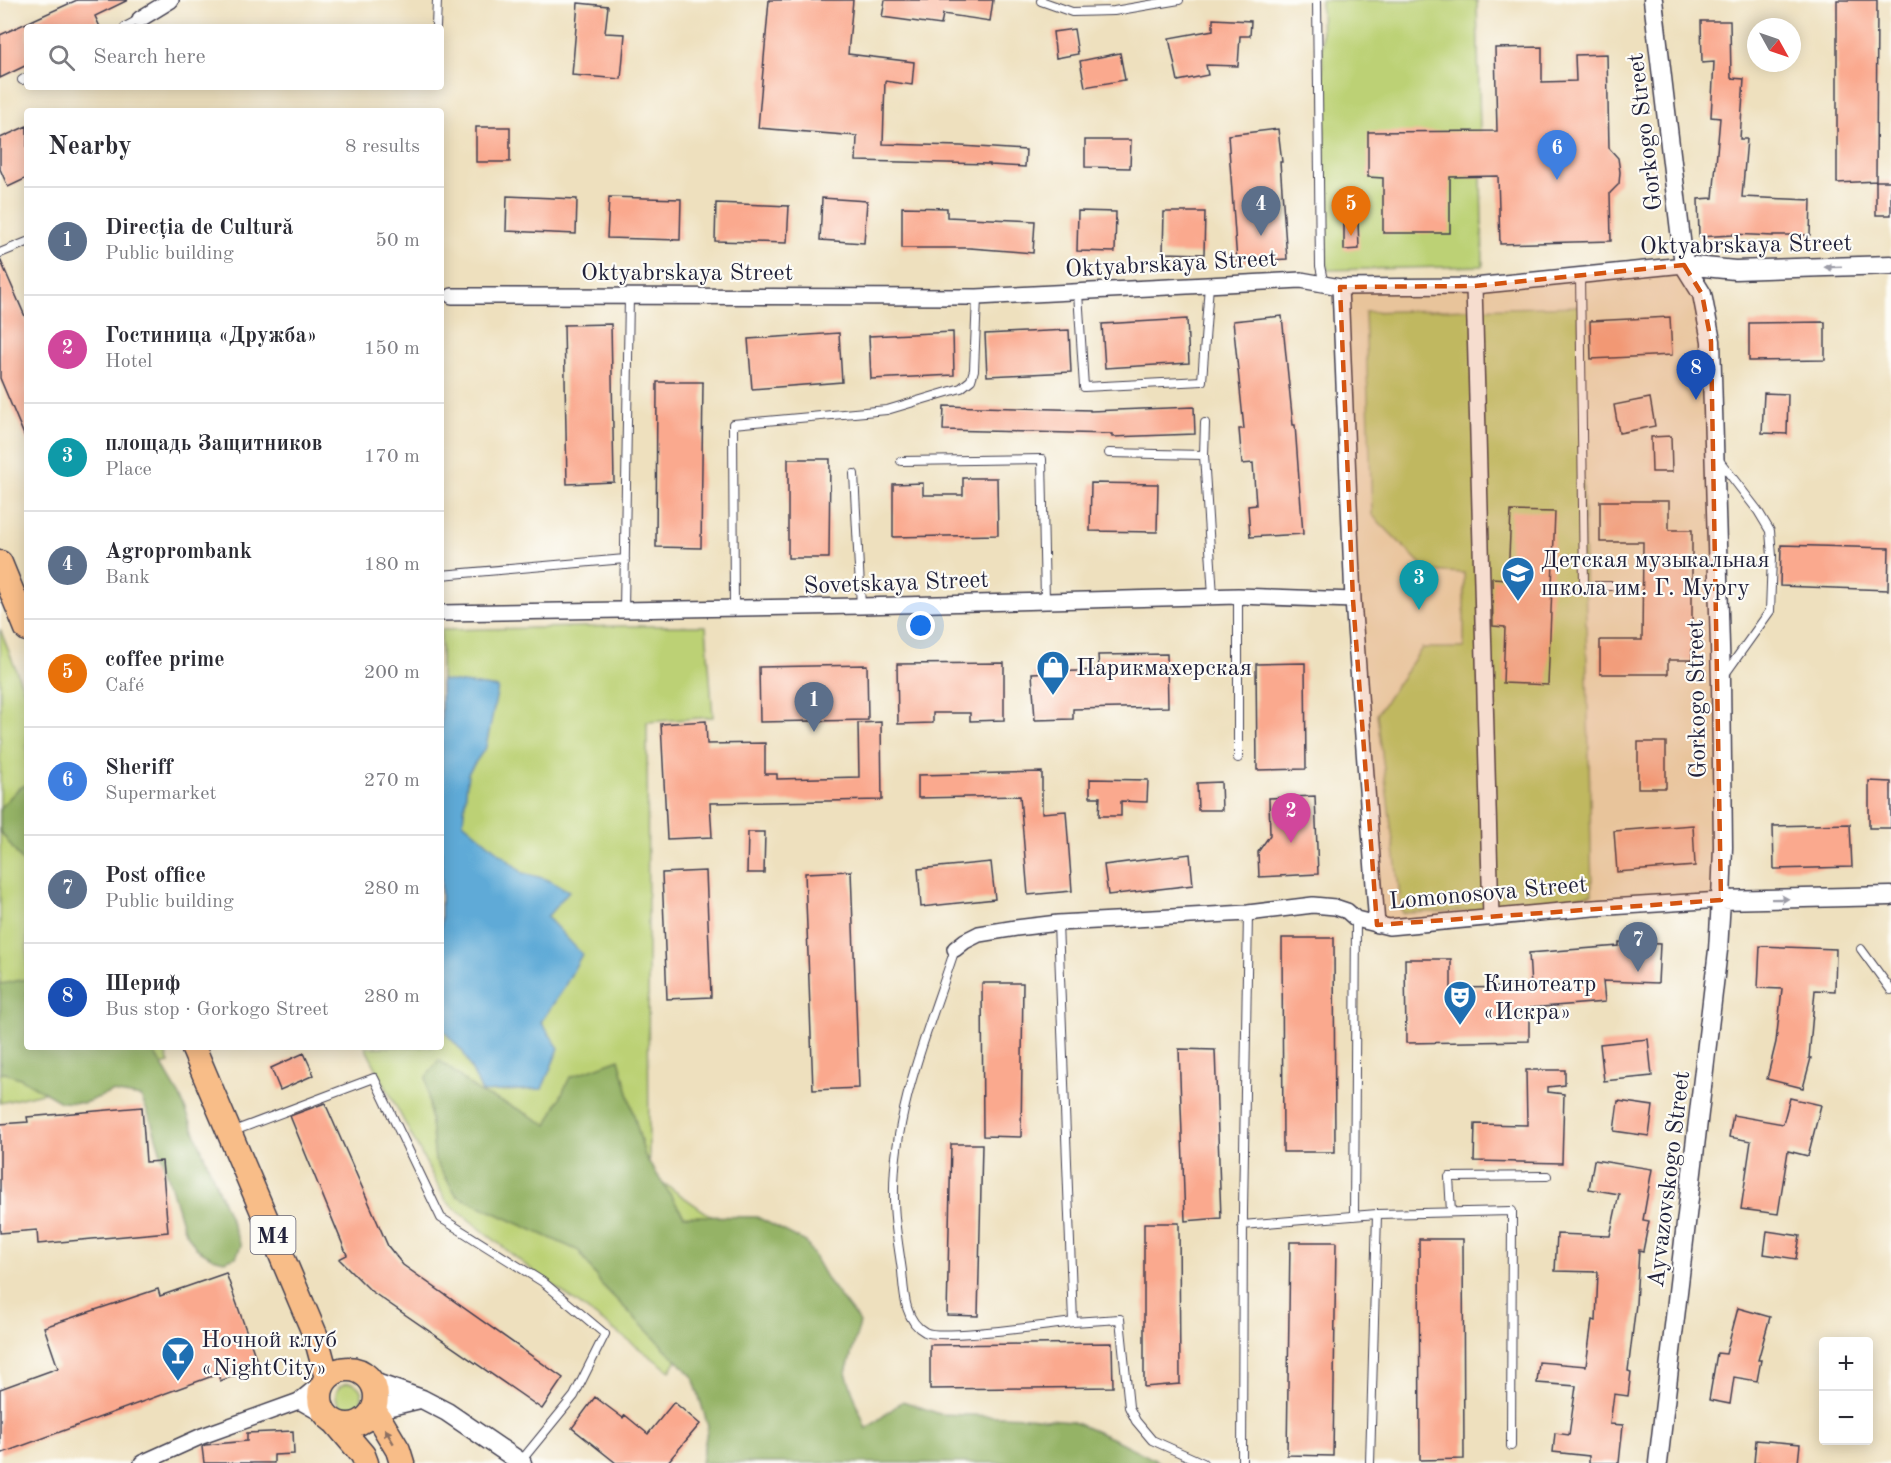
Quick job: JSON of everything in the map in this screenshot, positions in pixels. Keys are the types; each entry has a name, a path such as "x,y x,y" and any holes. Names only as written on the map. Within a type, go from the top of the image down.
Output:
{"highway":[{"path":"0,563 24,617"},
{"name":"M4","path":"194,1050 316,1337 337,1374 361,1372 373,1382"},
{"path":"337,1374 323,1386 321,1403 324,1411 363,1455 366,1463"},
{"path":"332,1420 344,1425 361,1422 369,1417 374,1410 377,1396 373,1382"},
{"path":"374,1410 398,1450 402,1463"}],"street":[{"path":"140,19 171,0"},
{"name":"Gorkogo Street","path":"1653,0 1684,265 1702,294 1711,342 1721,680 1723,847 1721,900"},
{"name":"Oktyabrskaya Street","path":"452,296 977,297 1301,280 1340,287 1474,286 1684,265 1735,270 1891,265"},
{"path":"1474,286 1491,918"},
{"path":"1340,287 1353,600 1377,924"},
{"name":"Sovetskaya Street","path":"444,613 861,606 1213,596 1353,600"},
{"name":"Lomonosova Street","path":"955,949 979,934 1058,923 1248,913 1313,905 1335,907 1347,911 1356,919 1389,927 1593,908 1721,900 1891,896"},
{"name":"Ayvazovskogo Street","path":"1658,1463 1718,950 1721,900"},
{"path":"142,1463 202,1436 299,1401 337,1374"},
{"path":"373,1382 422,1399 447,1412 521,1462"},
{"path":"374,1410 422,1399"},
{"path":"299,1401 332,1420"}],"lane":[{"path":"436,24 437,0"},
{"path":"1041,1 1072,12 1114,11 1179,0"},
{"path":"1317,0 1320,266 1324,285"},
{"path":"131,24 140,19"},
{"path":"0,254 24,245"},
{"path":"1580,275 1584,586 1611,586"},
{"path":"1078,292 1084,387 1202,381 1209,285"},
{"path":"624,610 629,296"},
{"path":"734,608 733,424 887,410 961,388 971,380 974,370 977,297"},
{"path":"1206,423 1204,455 1213,596"},
{"path":"1109,453 1204,455"},
{"path":"1713,453 1770,531 1772,556 1770,611 1721,680"},
{"path":"901,461 1042,459 1046,600"},
{"path":"854,474 861,606"},
{"path":"444,575 625,559"},
{"path":"1238,596 1238,758"},
{"path":"1242,1463 1242,1225 1248,913"},
{"path":"1354,1216 1356,919"},
{"path":"1058,923 1073,1322"},
{"path":"955,949 908,1091 897,1146 894,1199 906,1306 915,1325 926,1334 950,1335 1120,1319 1130,1407 1137,1421 1152,1440 1203,1463"},
{"path":"1861,949 1891,990"},
{"path":"230,1132 374,1078 441,1218 543,1282 605,1334 574,1396 521,1462"},
{"path":"1451,1212 1449,1177 1547,1176"},
{"path":"1242,1225 1377,1214 1512,1211 1511,1446"},
{"path":"1370,1463 1377,1214"}],"highlighted area":[{"path":"1684,265 1702,294 1711,341 1721,900 1377,925 1353,600 1340,287 1474,286"}],"green space":[{"path":"1321,0 1477,0 1483,266 1327,270"},
{"path":"1579,306 1592,894 1502,910 1402,913 1377,714 1422,648 1464,648 1464,573 1428,571 1372,515 1365,312"},
{"path":"706,626 713,717 647,722 649,1173 750,1243 670,1371 524,1264 446,1201 367,1050 444,1050 444,630"},
{"path":"0,629 24,690 24,1050 164,1050 169,1063 0,1103"},
{"path":"24,786 24,864 0,831 0,808 19,788"},
{"path":"24,980 24,1050 153,1050 180,1096 241,1246 236,1257 224,1261 213,1258 196,1248 183,1227 151,1120 141,1097 112,1092 84,1103 61,1102 20,1078 5,1073 0,1074 0,984"},
{"path":"619,1059 645,1156 684,1216 757,1217 806,1242 828,1281 860,1323 846,1373 866,1429 903,1401 940,1414 1071,1421 1116,1440 1161,1463 701,1463 708,1426 693,1377 601,1284 579,1251 457,1196 435,1161 426,1077 439,1060 479,1092 547,1125 570,1077"},
{"path":"349,1383 358,1387 362,1396 358,1405 349,1409 340,1405 336,1396 340,1387"}],"water":[{"path":"444,680 498,688 486,747 468,773 463,822 523,873 546,879 569,891 547,917 582,954 562,991 541,1022 559,1048 542,1089 482,1092 463,1052 444,1031"}],"building":[{"path":"77,0 128,0 95,16 99,24 24,24"},
{"path":"769,0 853,0 848,54 914,62 912,85 885,81 883,144 1026,150 1025,167 856,161 857,136 758,128"},
{"path":"885,0 993,0 990,21 943,14 941,25 882,17"},
{"path":"1837,0 1877,0 1876,181 1837,183"},
{"path":"578,3 608,6 605,33 625,34 621,79 572,75"},
{"path":"1213,19 1251,21 1250,36 1240,36 1238,66 1206,65 1208,75 1178,81 1169,38 1213,30"},
{"path":"1701,21 1730,21 1731,78 1744,79 1740,139 1747,139 1742,197 1811,200 1810,235 1733,234 1699,237 1698,199 1713,198 1720,118 1711,117 1714,62 1702,63"},
{"path":"24,24 24,66 0,78 0,35"},
{"path":"1074,29 1078,54 1056,58 1053,32"},
{"path":"1542,47 1542,82 1576,81 1575,55 1607,54 1609,148 1618,158 1620,172 1619,184 1610,193 1611,241 1500,244 1498,176 1450,177 1450,233 1383,233 1383,178 1368,177 1368,132 1497,131 1495,48"},
{"path":"1120,53 1125,80 1085,87 1080,61"},
{"path":"24,127 24,179 8,187 0,169 0,138"},
{"path":"476,127 510,127 510,162 476,162"},
{"path":"1278,129 1287,259 1237,262 1228,135"},
{"path":"1085,140 1131,140 1130,168 1085,167"},
{"path":"1876,181 1891,181 1891,215 1876,215"},
{"path":"507,196 577,199 576,234 506,231"},
{"path":"609,197 681,199 680,240 607,238"},
{"path":"822,198 867,201 864,243 820,240"},
{"path":"716,203 789,206 787,243 715,241"},
{"path":"902,207 947,208 947,217 1035,221 1033,253 970,248 902,248"},
{"path":"1078,211 1116,212 1115,252 1077,251"},
{"path":"1164,212 1205,212 1204,254 1163,253"},
{"path":"1358,221 1359,249 1344,250 1344,222"},
{"path":"0,259 24,314 24,435 0,378"},
{"path":"1282,316 1293,425 1295,425 1303,534 1250,537 1248,506 1256,505 1253,463 1242,464 1239,429 1244,429 1233,321"},
{"path":"1670,317 1672,355 1591,359 1590,321"},
{"path":"1187,319 1189,363 1105,368 1102,324"},
{"path":"1825,322 1825,360 1749,361 1749,323"},
{"path":"611,324 614,482 567,484 564,325"},
{"path":"1069,330 1071,372 987,376 985,334"},
{"path":"953,332 954,375 871,379 869,336"},
{"path":"839,333 842,382 752,389 748,339"},
{"path":"657,382 703,382 701,548 656,547"},
{"path":"1764,393 1788,394 1787,434 1762,433"},
{"path":"1650,398 1655,426 1619,433 1614,405"},
{"path":"944,406 1090,411 1194,407 1195,434 1112,437 1112,434 943,430"},
{"path":"1671,436 1672,472 1652,472 1651,437"},
{"path":"788,459 830,459 829,558 788,558"},
{"path":"963,478 997,478 998,535 893,537 893,484 923,483 923,495 963,495"},
{"path":"1091,483 1158,484 1157,532 1090,531"},
{"path":"1600,501 1669,501 1669,530 1692,530 1692,660 1668,660 1668,674 1600,674 1600,640 1642,640 1643,542 1600,542"},
{"name":"Детская музыкальная школа им. Г. Мургу","path":"1511,511 1555,512 1548,685 1503,683 1505,627 1493,626 1492,578 1508,579"},
{"path":"1781,545 1889,548 1888,590 1780,586"},
{"path":"1167,654 1168,707 1073,709 1073,719 1035,720 1032,673 1099,670 1098,655"},
{"path":"1004,663 1004,720 970,721 970,713 933,713 933,723 898,724 897,664"},
{"path":"1305,663 1306,769 1257,770 1256,664"},
{"path":"867,665 868,720 760,722 759,667"},
{"path":"706,721 707,744 765,743 765,774 777,774 777,779 859,777 858,723 881,722 882,800 710,803 712,837 667,839 661,724"},
{"path":"1638,742 1666,742 1666,788 1638,788"},
{"path":"1042,772 1042,813 1066,811 1072,891 1028,895 1020,796 918,798 918,775"},
{"path":"1090,779 1148,780 1147,802 1121,801 1121,816 1099,816 1100,797 1090,797"},
{"path":"1869,781 1891,782 1891,828 1869,828"},
{"path":"1221,782 1222,810 1198,810 1197,783"},
{"path":"1315,796 1318,874 1259,877 1258,852 1270,835 1269,798"},
{"path":"1850,824 1852,867 1774,869 1773,826"},
{"path":"1693,825 1695,866 1617,872 1614,831"},
{"path":"748,832 765,832 764,873 747,873"},
{"path":"1190,854 1193,885 1108,895 1104,865"},
{"path":"991,862 995,899 921,907 918,869"},
{"path":"706,871 711,997 667,999 662,873"},
{"path":"851,871 859,1088 813,1090 805,873"},
{"path":"1282,938 1334,938 1335,1152 1283,1152"},
{"path":"1619,942 1660,944 1658,983 1603,981 1605,1002 1529,1008 1529,1041 1406,1043 1405,959 1451,959 1451,988 1531,987 1529,953 1619,946"},
{"path":"1760,946 1836,949 1835,991 1815,990 1809,1058 1811,1058 1803,1088 1767,1079 1776,1042 1782,989 1758,988"},
{"path":"982,983 1023,983 1021,1137 983,1136"},
{"path":"1648,1039 1652,1076 1604,1081 1600,1044"},
{"path":"1179,1049 1215,1050 1221,1218 1185,1221"},
{"path":"304,1053 314,1075 280,1090 271,1068"},
{"path":"1526,1070 1565,1070 1565,1085 1548,1087 1548,1092 1564,1094 1562,1163 1474,1161 1475,1124 1527,1125"},
{"path":"1790,1098 1821,1105 1808,1156 1788,1151 1778,1214 1741,1209 1751,1141 1729,1137 1733,1115 1783,1124"},
{"path":"1618,1101 1653,1106 1649,1136 1614,1131"},
{"path":"325,1103 388,1246 403,1265 563,1378 542,1409 371,1291 339,1259 347,1255 290,1116"},
{"path":"142,1107 146,1162 162,1161 168,1232 38,1244 37,1230 0,1233 0,1124 28,1122 27,1117"},
{"path":"951,1144 982,1144 978,1316 947,1315"},
{"path":"1594,1160 1652,1169 1643,1220 1649,1221 1643,1251 1639,1250 1636,1304 1628,1371 1631,1372 1628,1396 1614,1394 1610,1424 1623,1425 1619,1463 1589,1463 1589,1456 1553,1452 1555,1433 1569,1435 1576,1386 1537,1383 1539,1362 1586,1366 1592,1320 1596,1321 1598,1272 1555,1271 1557,1234 1610,1236 1619,1194 1589,1189"},
{"path":"1144,1223 1179,1223 1180,1384 1144,1387"},
{"path":"1767,1231 1800,1236 1796,1259 1764,1254"},
{"path":"1419,1239 1463,1239 1464,1459 1420,1460"},
{"path":"1290,1242 1336,1242 1333,1456 1287,1455"},
{"path":"226,1273 259,1367 220,1381 218,1374 0,1454 0,1389 58,1368 44,1327 158,1289 160,1296"},
{"path":"1738,1308 1770,1317 1758,1360 1761,1360 1757,1381 1734,1377 1730,1404 1709,1400 1717,1353 1726,1354"},
{"path":"1112,1343 1113,1387 930,1389 930,1345"},
{"path":"595,1397 623,1418 625,1415 648,1434 674,1402 700,1424 667,1463 616,1463 572,1428"},
{"path":"293,1431 294,1454 274,1455 274,1463 204,1463 202,1447 205,1445 247,1441 247,1433"},
{"path":"1756,1440 1800,1444 1798,1463 1754,1463"}],"place":[{"name":"Sheriff","path":"1557,180"},
{"name":"Agroprombank","path":"1261,236"},
{"name":"coffee prime","path":"1351,236"},
{"name":"Шериф","path":"1696,400"},
{"name":"Детская музыкальная школа им. Г. Мургу","path":"1518,602"},
{"name":"площадь Защитников","path":"1419,610"},
{"name":"Парикмахерская","path":"1053,696"},
{"name":"Direcția de Cultură","path":"814,732"},
{"name":"Гостиница «Дружба»","path":"1291,843"},
{"name":"Post office","path":"1638,972"},
{"name":"Кинотеатр «Искра»","path":"1460,1026"},
{"name":"Ночной клуб «NightCity»","path":"178,1382"}]}
